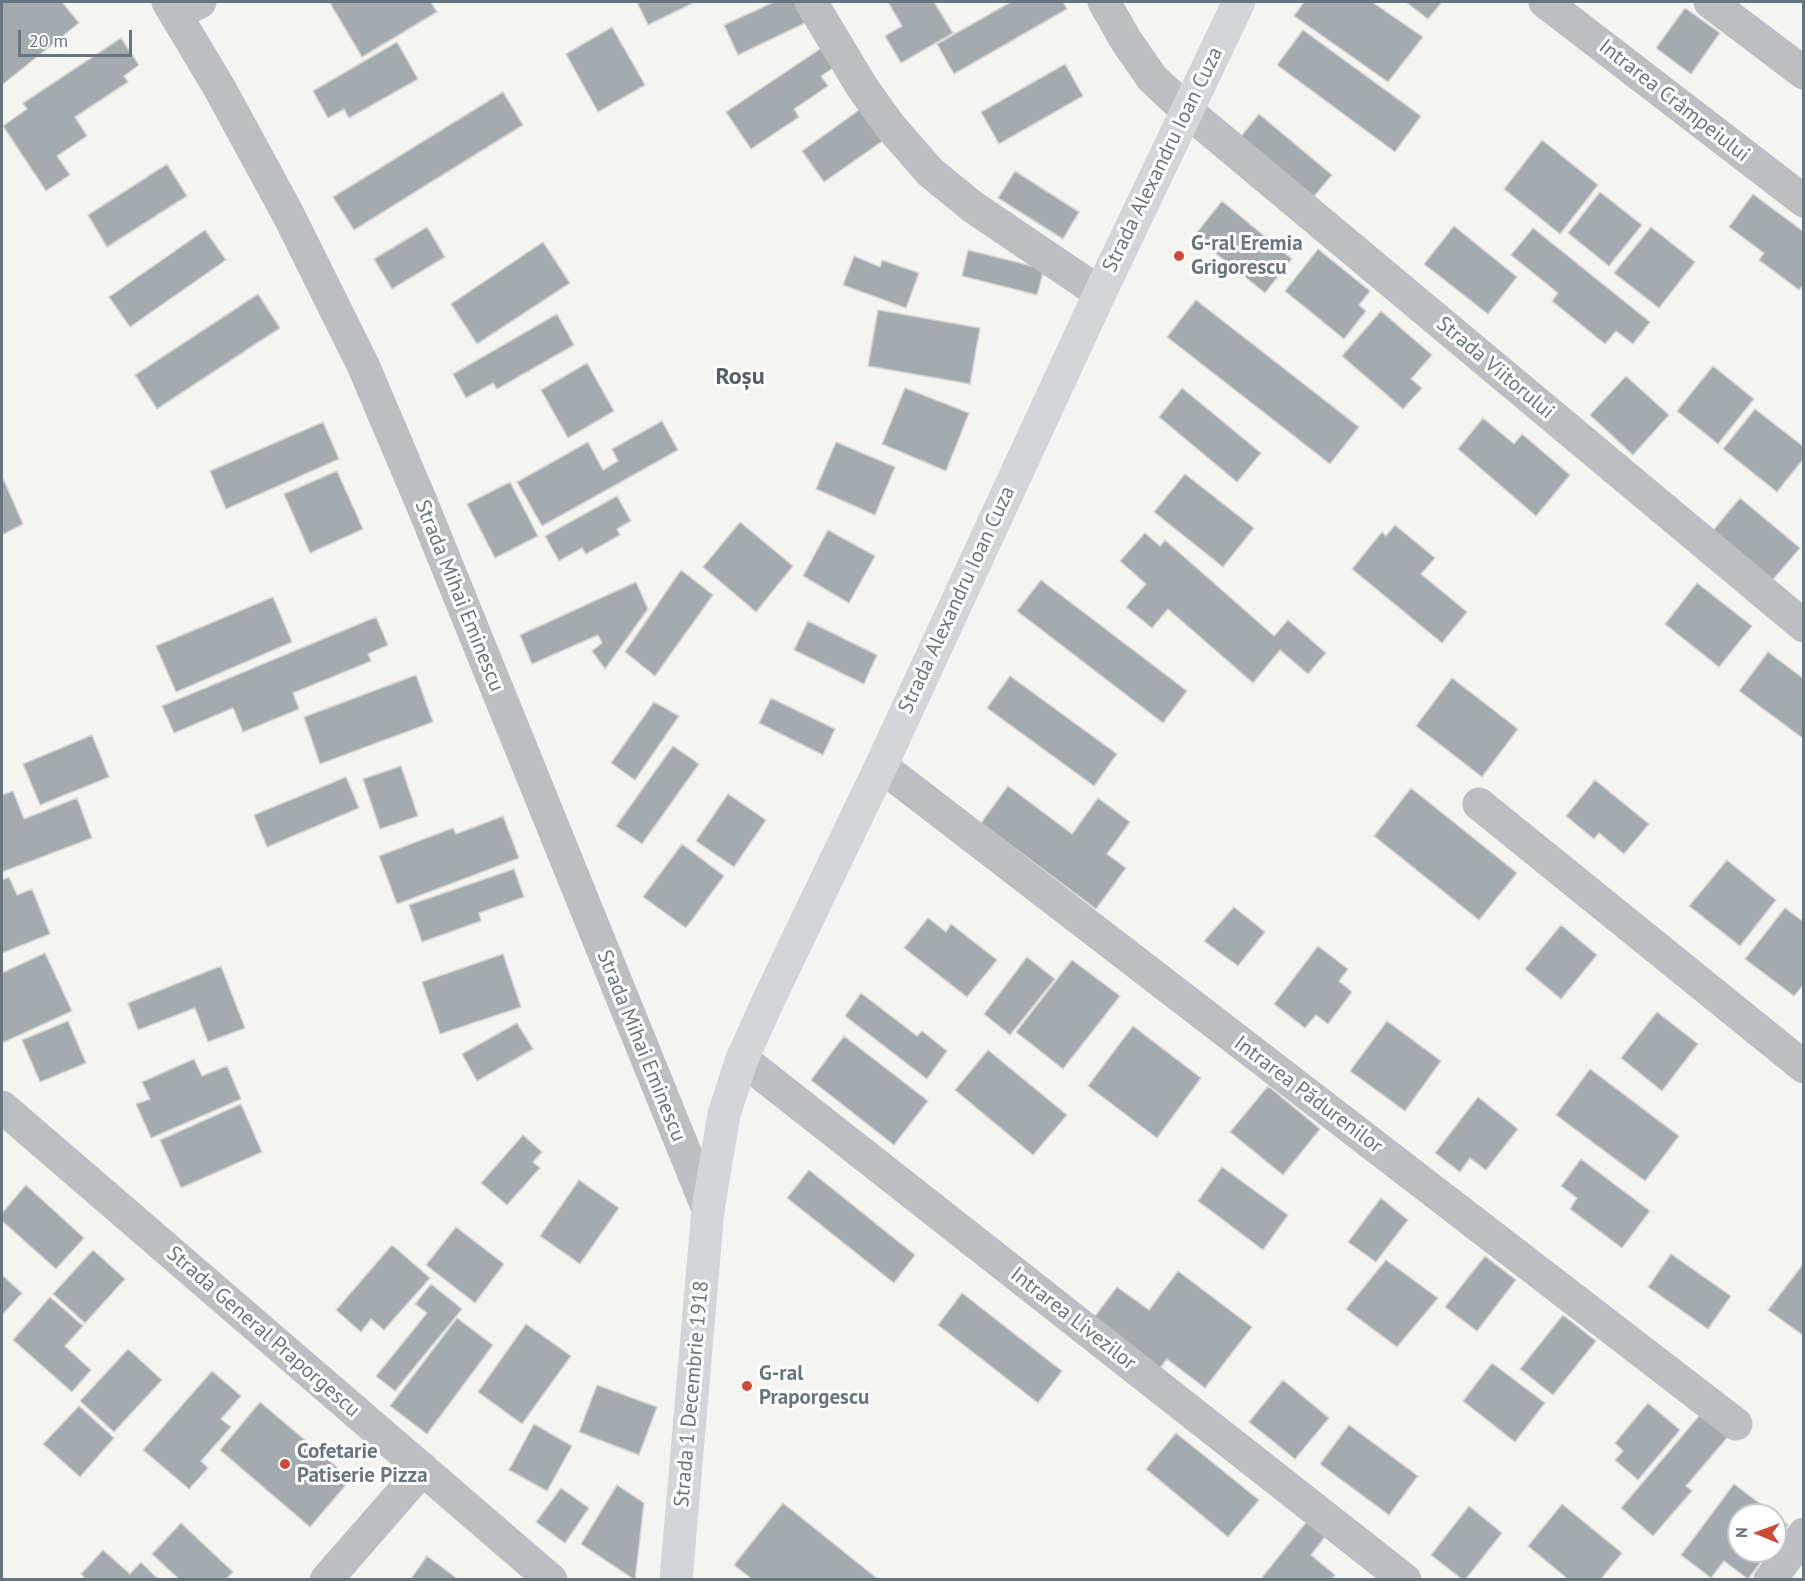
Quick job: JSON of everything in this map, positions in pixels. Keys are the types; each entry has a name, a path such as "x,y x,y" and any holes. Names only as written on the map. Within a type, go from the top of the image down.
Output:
{"main road":[{"name":"Strada Alexandru Ioan Cuza","path":"708,1209 724,1114 742,1059 1100,293 1239,2"},
{"name":"Strada 1 Decembrie 1918","path":"676,1580 708,1209"}],"street":[{"path":"811,2 862,87 890,126 930,172 973,207 1100,293"},
{"name":"Strada Viitorului","path":"1104,2 1127,42 1152,78 1187,111 1803,626"},
{"name":"Intrarea Crâmpeiului","path":"1545,2 1803,201"},
{"path":"1710,2 1803,73"},
{"name":"Strada Mihai Eminescu","path":"181,6 220,89 288,214 363,365 422,504 708,1209"},
{"name":"Intrarea Pădurenilor","path":"880,766 1736,1424"},
{"path":"1479,804 1803,1067"},
{"name":"Intrarea Livezilor","path":"742,1059 1405,1580"},
{"name":"Strada General Praporgescu","path":"2,1107 551,1580"},
{"path":"326,1580 423,1469"},
{"path":"1770,1580 1803,1534"}],"building":[{"path":"62,2 79,23 2,85 2,3"},
{"path":"431,2 437,12 362,57 330,3"},
{"path":"637,2 695,2 648,25"},
{"path":"774,2 798,2 807,22 738,55 724,25"},
{"path":"888,2 934,2 953,33 901,63 885,36 902,26"},
{"path":"1011,2 1063,2 1067,9 954,74 937,44"},
{"path":"1304,2 1372,2 1423,37 1388,82 1294,16"},
{"path":"1406,2 1442,2 1428,19"},
{"path":"1685,8 1720,33 1691,74 1656,48"},
{"path":"612,27 645,85 598,112 566,54"},
{"path":"1303,30 1421,116 1395,152 1277,65"},
{"path":"121,38 139,65 124,76 128,82 75,117 87,136 57,156 70,175 46,191 3,126 27,109 23,103"},
{"path":"397,42 418,79 349,118 344,109 328,118 313,91"},
{"path":"823,47 836,66 821,76 828,86 794,109 799,117 751,149 726,112"},
{"path":"1065,64 1083,96 999,144 981,112"},
{"path":"503,92 523,125 354,230 333,197"},
{"path":"862,108 884,140 824,182 802,151"},
{"path":"1259,114 1332,175 1311,200 1238,140"},
{"path":"1542,140 1598,185 1560,234 1504,189"},
{"path":"167,164 187,196 107,247 88,215"},
{"path":"1015,171 1079,212 1063,239 998,198"},
{"path":"1600,192 1642,225 1609,266 1568,233"},
{"path":"1753,194 1804,232 1804,284 1799,290 1759,260 1764,253 1729,227"},
{"path":"1222,201 1292,259 1265,293 1194,236"},
{"path":"1454,226 1517,277 1488,314 1424,264"},
{"path":"427,227 445,257 392,289 374,259"},
{"path":"1651,227 1695,262 1659,308 1614,273"},
{"path":"1533,228 1650,322 1633,344 1616,331 1605,344 1552,301 1558,293 1511,255"},
{"path":"205,230 226,260 130,327 109,297"},
{"path":"543,242 570,283 477,344 451,304"},
{"path":"1318,249 1370,291 1359,305 1366,311 1344,339 1285,291"},
{"path":"968,250 1044,269 1037,295 962,276"},
{"path":"854,256 880,267 882,260 919,273 906,308 843,285"},
{"path":"258,294 280,328 157,409 135,375"},
{"path":"1196,300 1359,427 1330,464 1167,337"},
{"path":"878,310 980,328 970,384 868,366"},
{"path":"1381,311 1432,355 1411,379 1422,388 1403,409 1342,356"},
{"path":"557,314 574,345 497,389 493,383 466,398 453,374"},
{"path":"587,363 614,411 568,438 541,390"},
{"path":"1713,366 1754,399 1718,444 1677,411"},
{"path":"1626,376 1669,415 1633,455 1590,415"},
{"path":"905,388 969,413 946,471 882,444"},
{"path":"1182,388 1261,453 1237,482 1159,417"},
{"path":"1755,409 1804,447 1804,458 1777,492 1723,449"},
{"path":"1483,418 1514,444 1522,434 1570,475 1536,516 1458,449"},
{"path":"662,421 678,450 542,526 517,482 588,442 603,470 618,461 612,449"},
{"path":"323,422 339,459 226,509 210,471"},
{"path":"836,442 895,467 875,515 816,489"},
{"path":"337,471 363,529 310,553 284,494"},
{"path":"1185,474 1254,528 1223,567 1154,512"},
{"path":"2,476 23,524 2,535"},
{"path":"510,482 538,536 495,558 467,504"},
{"path":"617,496 631,521 617,529 620,535 586,554 582,548 559,561 545,536"},
{"path":"1740,498 1800,548 1770,583 1710,534"},
{"path":"740,522 793,566 756,612 703,567"},
{"path":"1395,525 1435,558 1421,574 1467,612 1442,643 1352,569 1382,532 1386,536"},
{"path":"828,530 875,556 849,603 803,576"},
{"path":"1145,533 1160,546 1165,540 1274,636 1288,620 1326,653 1308,674 1280,650 1253,683 1168,609 1152,628 1126,607 1146,584 1120,561"},
{"path":"681,570 713,595 655,676 625,652"},
{"path":"1041,580 1187,691 1163,723 1017,611"},
{"path":"636,582 648,609 605,669 592,651 602,643 598,635 532,664 520,635"},
{"path":"1697,583 1752,626 1719,667 1665,624"},
{"path":"273,597 292,642 176,692 156,646"},
{"path":"376,617 388,645 368,654 371,661 293,693 299,709 243,732 233,708 174,733 162,706"},
{"path":"808,621 877,655 864,684 794,650"},
{"path":"1768,652 1804,679 1804,739 1739,691"},
{"path":"416,675 433,722 320,764 304,717"},
{"path":"1010,676 1117,754 1094,786 987,708"},
{"path":"1452,678 1518,729 1482,777 1416,726"},
{"path":"771,698 835,729 823,755 759,723"},
{"path":"654,702 679,716 635,780 611,763"},
{"path":"92,735 109,777 40,805 23,764"},
{"path":"673,746 699,764 642,844 616,826"},
{"path":"401,766 418,816 380,829 363,779"},
{"path":"346,777 359,808 267,847 254,815"},
{"path":"1595,780 1649,824 1624,854 1599,833 1594,839 1566,816"},
{"path":"1008,786 1072,834 1098,798 1130,822 1107,854 1126,868 1096,909 981,823"},
{"path":"1411,788 1517,873 1479,920 1374,836"},
{"path":"13,791 24,819 77,798 92,838 2,872 2,795"},
{"path":"728,794 766,820 734,867 696,841"},
{"path":"503,816 519,858 397,904 379,856 453,828 456,834"},
{"path":"682,844 724,876 686,928 643,897"},
{"path":"1727,860 1776,900 1740,946 1689,906"},
{"path":"514,869 524,897 479,913 481,921 422,942 409,905"},
{"path":"9,877 17,895 32,889 50,934 2,953 2,880"},
{"path":"1234,907 1265,932 1238,966 1204,941"},
{"path":"1785,908 1804,922 1804,984 1794,996 1745,959"},
{"path":"928,918 946,932 951,924 997,960 967,997 904,948"},
{"path":"1561,925 1597,955 1561,999 1525,969"},
{"path":"1318,946 1348,969 1339,981 1352,992 1328,1024 1316,1015 1305,1028 1274,1004"},
{"path":"45,953 72,1011 2,1043 2,973"},
{"path":"503,954 521,1007 440,1034 422,982"},
{"path":"1027,957 1055,979 1010,1035 984,1014"},
{"path":"1072,960 1120,996 1063,1069 1016,1032"},
{"path":"221,966 245,1028 208,1042 195,1008 138,1030 128,1003"},
{"path":"861,993 917,1036 922,1031 947,1051 927,1079 845,1016"},
{"path":"1657,1012 1698,1044 1662,1091 1621,1058"},
{"path":"68,1021 86,1063 40,1082 22,1040"},
{"path":"1387,1021 1441,1061 1405,1111 1350,1071"},
{"path":"517,1023 533,1049 477,1081 462,1054"},
{"path":"1133,1026 1201,1078 1157,1138 1088,1086"},
{"path":"844,1036 928,1101 894,1145 811,1080"},
{"path":"988,1050 1067,1115 1033,1155 955,1090"},
{"path":"194,1059 202,1076 227,1066 241,1099 151,1138 136,1104 150,1099 142,1082"},
{"path":"1590,1069 1679,1136 1645,1181 1556,1115"},
{"path":"1268,1086 1320,1129 1283,1175 1230,1132"},
{"path":"1478,1097 1518,1129 1486,1170 1470,1158 1460,1172 1435,1153"},
{"path":"241,1104 262,1152 181,1188 160,1140"},
{"path":"523,1135 542,1152 533,1162 540,1168 507,1205 481,1183"},
{"path":"1581,1159 1650,1211 1622,1248 1570,1209 1577,1198 1561,1186"},
{"path":"1222,1167 1288,1215 1263,1250 1198,1201"},
{"path":"809,1170 915,1255 894,1283 787,1198"},
{"path":"579,1180 619,1208 580,1264 540,1236"},
{"path":"26,1185 84,1238 56,1269 2,1221 2,1213"},
{"path":"1381,1198 1408,1220 1376,1262 1348,1242"},
{"path":"456,1227 504,1264 475,1303 426,1265"},
{"path":"392,1245 430,1278 384,1330 371,1319 361,1332 336,1310"},
{"path":"93,1250 125,1279 85,1323 53,1294"},
{"path":"1671,1254 1731,1296 1708,1329 1648,1287"},
{"path":"1485,1256 1516,1280 1477,1331 1445,1307"},
{"path":"1386,1260 1438,1298 1397,1347 1346,1309"},
{"path":"1804,1263 1804,1336 1768,1310"},
{"path":"1178,1271 1252,1327 1205,1388 1167,1359 1156,1374 1089,1324 1117,1287 1149,1310"},
{"path":"2,1275 22,1293 2,1315"},
{"path":"431,1284 462,1309 395,1391 376,1376 427,1313 415,1304"},
{"path":"962,1293 1062,1371 1038,1403 938,1325"},
{"path":"50,1297 83,1326 65,1346 91,1370 72,1392 13,1340"},
{"path":"1563,1315 1596,1341 1553,1395 1520,1369"},
{"path":"457,1318 493,1345 427,1434 390,1406"},
{"path":"526,1324 571,1356 522,1424 478,1392"},
{"path":"128,1349 162,1380 114,1432 80,1401"},
{"path":"1492,1363 1545,1403 1515,1442 1463,1401"},
{"path":"212,1371 241,1396 221,1419 231,1427 201,1461 208,1468 189,1489 143,1450"},
{"path":"1283,1380 1329,1418 1295,1459 1249,1422"},
{"path":"597,1385 657,1407 639,1455 579,1432"},
{"name":"Cofetarie Patiserie Pizza","path":"260,1402 351,1479 310,1527 220,1450"},
{"path":"1648,1403 1680,1430 1638,1480 1615,1460 1623,1451 1615,1443"},
{"path":"79,1406 114,1438 80,1477 43,1444"},
{"path":"1705,1409 1732,1432 1686,1486 1692,1491 1653,1536 1621,1508"},
{"path":"534,1424 572,1446 547,1491 509,1470"},
{"path":"1349,1425 1418,1476 1389,1515 1320,1464"},
{"path":"1176,1433 1259,1500 1228,1537 1146,1469"},
{"path":"1734,1484 1759,1503 1727,1503 1727,1563 1760,1563 1748,1579 1724,1561 1711,1578 1681,1555"},
{"path":"617,1485 644,1503 635,1580 581,1544"},
{"path":"561,1488 589,1508 565,1543 536,1522"},
{"path":"783,1503 879,1580 753,1580 734,1565"},
{"path":"1562,1504 1622,1553 1600,1580 1569,1580 1528,1546"},
{"path":"1469,1506 1502,1533 1463,1580 1431,1555"},
{"path":"1308,1520 1327,1534 1311,1555 1335,1575 1331,1580 1260,1580"},
{"path":"181,1523 233,1572 225,1580 180,1580 152,1554"},
{"path":"103,1550 130,1574 141,1562 159,1580 86,1580 81,1574"},
{"path":"427,1556 459,1580 410,1580"}],"place":[{"name":"G-ral Eremia Grigorescu","path":"1179,256"},
{"name":"G-ral Praporgescu","path":"747,1386"},
{"name":"Cofetarie Patiserie Pizza","path":"285,1464"}],"district":[{"name":"Roșu","path":"740,377"}]}
